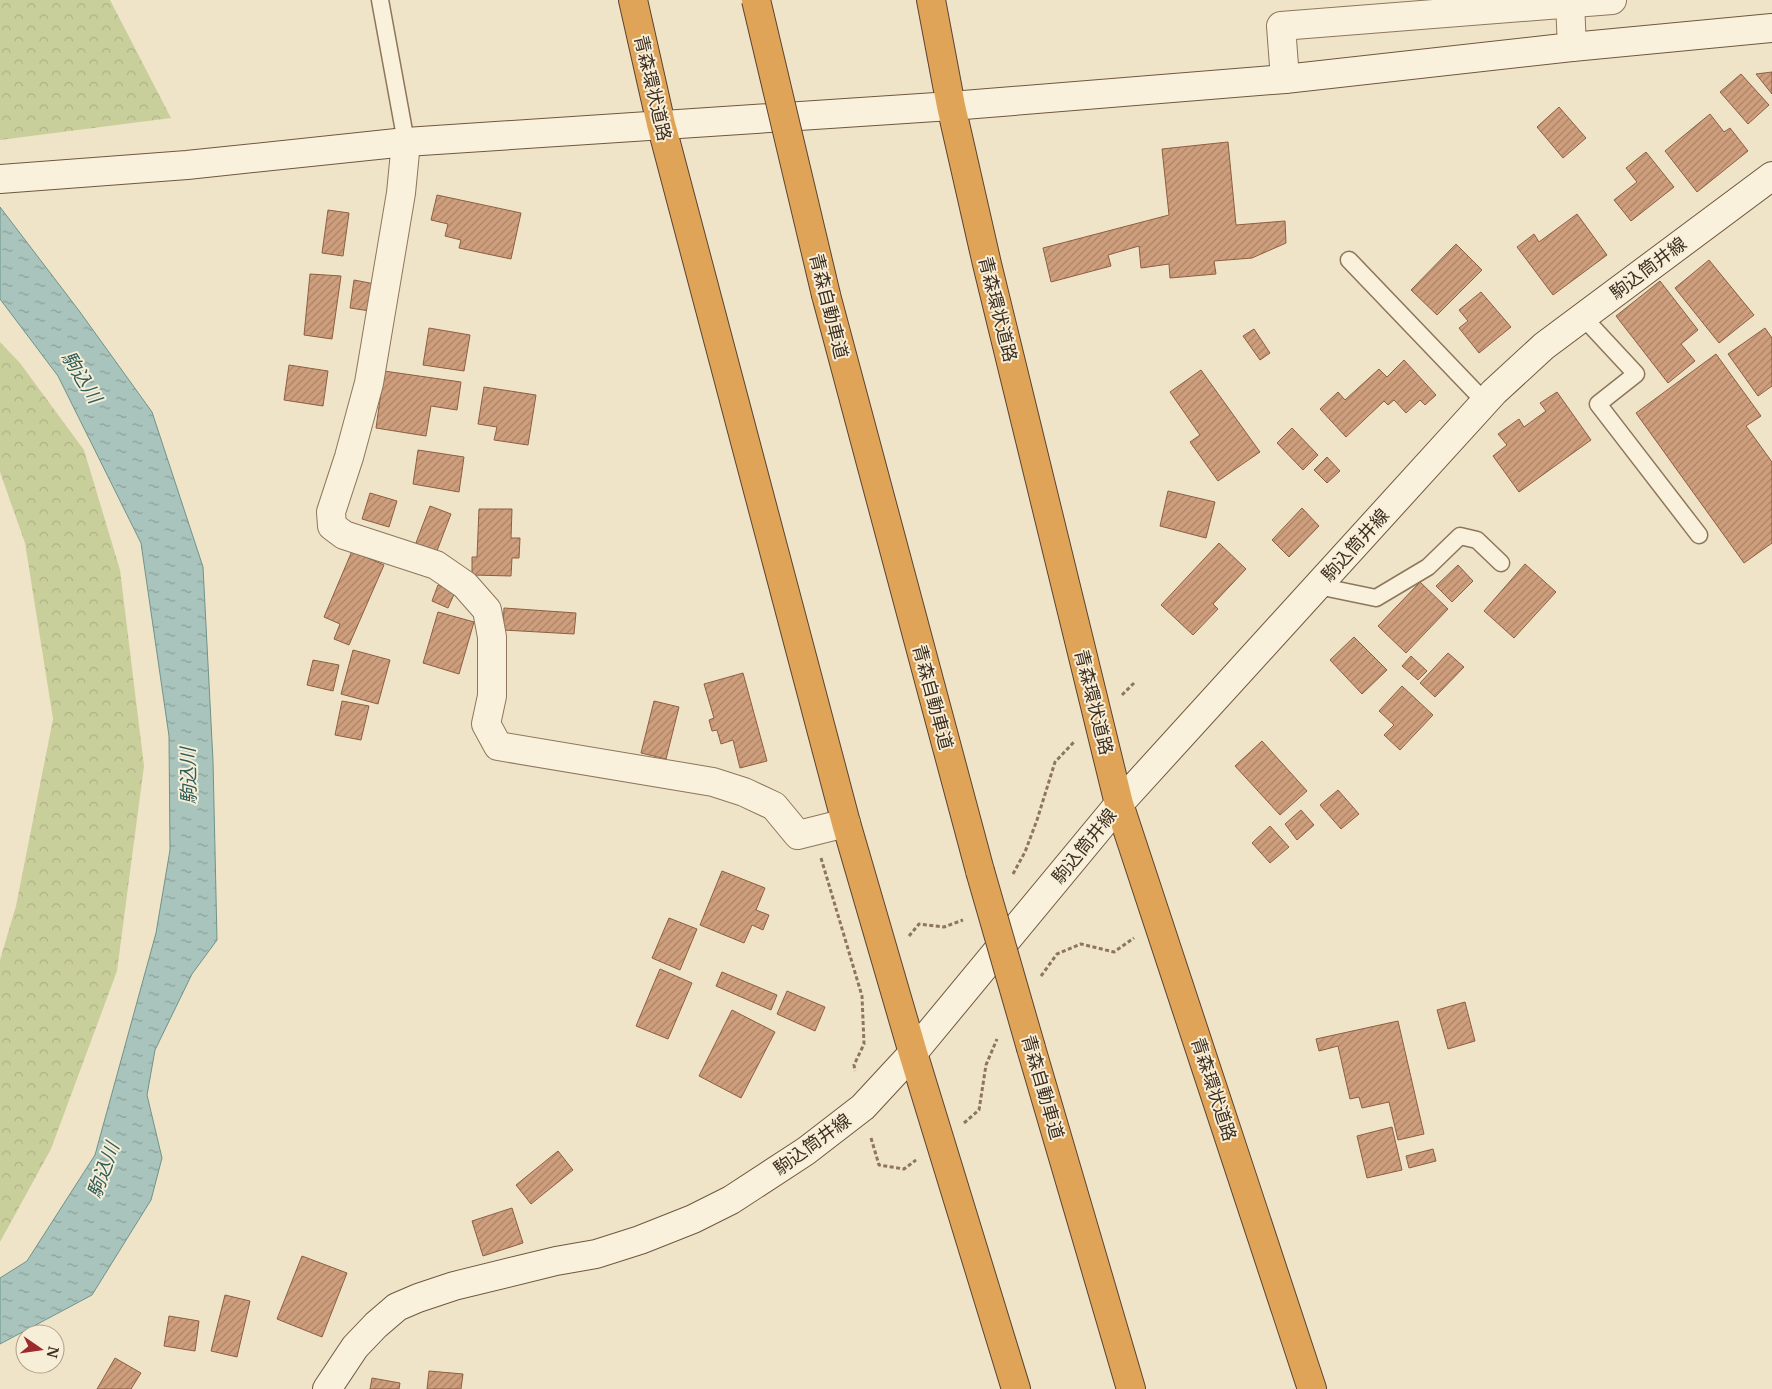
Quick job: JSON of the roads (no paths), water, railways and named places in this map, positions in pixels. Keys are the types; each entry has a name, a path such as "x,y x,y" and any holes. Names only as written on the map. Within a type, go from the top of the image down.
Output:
{"highway":[{"name":"青森環状道路","path":"633,0 661,124 846,823 913,1053 1016,1389"},
{"name":"青森自動車道","path":"756,0 826,294 980,871 1131,1389"},
{"name":"青森環状道路","path":"931,0 951,106 986,264 1119,804 1312,1389"}],"street":[{"path":"1285,80 1281,26 1612,0"},
{"path":"1570,3 1572,47"},
{"path":"0,179 187,165 406,142 951,106 1285,80 1572,47 1772,28"},
{"path":"406,142 401,193 369,383 331,512 332,526 344,535 436,565 465,585 487,610 492,638 492,696 486,724 498,746 713,782 744,792 774,806 798,835 846,823"},
{"name":"駒込筒井線","path":"326,1389 355,1347 376,1325 398,1307 454,1286 556,1261 596,1254 640,1240 693,1219 731,1200 806,1150 863,1107 913,1053 1119,804 1485,402 1544,346 1772,176"}],"lane":[{"path":"380,0 406,142"},
{"path":"1349,260 1485,402"},
{"path":"1583,317 1636,374 1598,404 1699,535"},
{"path":"1318,586 1376,598 1428,567 1460,536 1477,540 1501,563"}],"water":[{"name":"駒込川","path":"0,207 80,312 152,412 203,567 213,761 217,940 192,974 155,1050 147,1095 162,1158 151,1200 92,1295 38,1324 15,1324 15,1336 0,1344 0,1278 27,1261 95,1155 156,933 170,850 169,736 141,543 58,376 0,299"}]}
